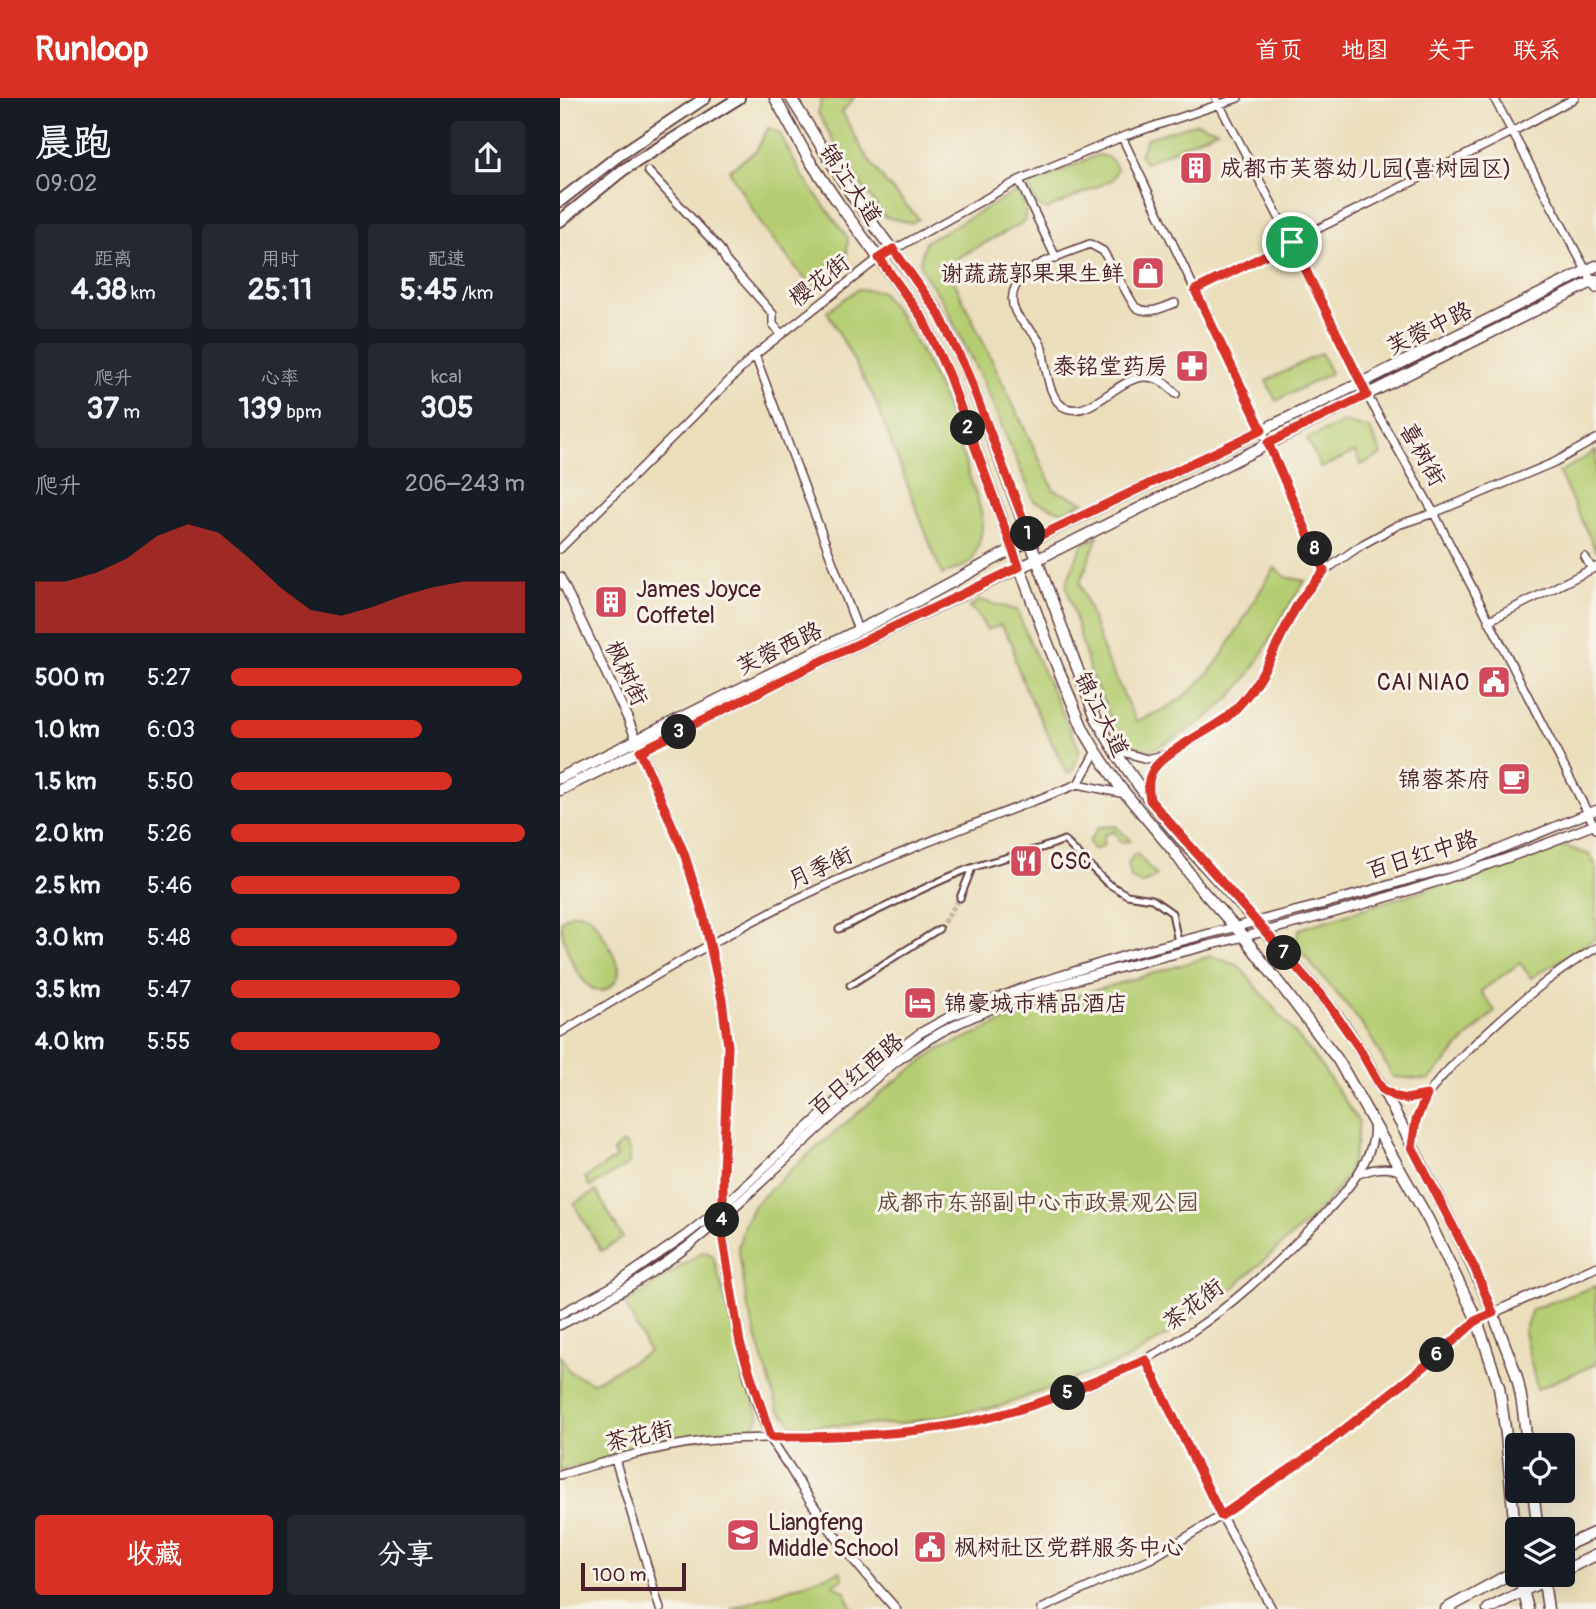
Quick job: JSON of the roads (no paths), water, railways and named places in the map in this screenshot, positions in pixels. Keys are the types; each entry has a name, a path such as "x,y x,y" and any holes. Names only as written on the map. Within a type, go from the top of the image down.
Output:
{"main road":[{"path":"560,201 618,156 705,98"},
{"path":"560,221 623,170 739,98"},
{"name":"锦江大道","path":"775,98 808,158 923,319 949,376 1048,644 1083,729 1125,794 1242,936 1338,1060 1452,1265 1477,1320 1499,1387 1514,1517"},
{"name":"锦江大道","path":"791,98 853,197 938,312 966,369 1095,716 1112,748 1150,800 1326,1001 1359,1048 1382,1089 1475,1269 1518,1381 1525,1433"},
{"name":"芙蓉中路","path":"1013,549 1361,383 1591,269"},
{"name":"芙蓉中路","path":"1019,567 1595,284"},
{"name":"芙蓉西路","path":"560,778 917,601 1013,549"},
{"name":"芙蓉西路","path":"560,790 1019,567"},
{"path":"1575,1542 1596,1532"},
{"path":"1575,1565 1596,1555"},
{"path":"1446,1609 1505,1577"},
{"path":"1521,1587 1528,1609"},
{"path":"1488,1609 1528,1587"},
{"path":"1544,1587 1548,1609"}],"street":[{"name":"樱花街","path":"560,549 755,355 879,258 1018,180 1122,137 1218,102 1238,98"},
{"path":"1494,98 1591,269 1595,284"},
{"path":"1195,290 1575,98"},
{"name":"喜树街","path":"1218,102 1292,242 1367,395 1434,513 1488,621 1592,812 1595,826"},
{"path":"1122,137 1262,430 1324,571"},
{"path":"648,171 720,249 726,261 773,314 774,324 781,334"},
{"path":"1018,180 1056,258"},
{"path":"1175,303 1148,312 1135,307 1107,257 1097,246 1090,244 1023,276 1016,283 1012,303 1015,313 1040,341 1055,400 1067,408 1082,408 1138,377 1149,377 1168,386 1175,394"},
{"path":"755,355 858,630"},
{"path":"1150,800 1151,774 1156,765 1168,754 1229,716 1273,654 1295,608 1324,571 1398,524 1434,513 1555,462 1596,439"},
{"path":"1488,621 1594,568 1585,556"},
{"name":"枫树街","path":"560,577 627,717 684,853 710,944 728,1046 722,1217 740,1343 771,1437 810,1504 857,1565 896,1609"},
{"path":"1112,748 1147,759 1168,754"},
{"path":"1096,751 1079,784 1125,794"},
{"name":"月季街","path":"560,1033 710,944 778,908 929,841 1079,784"},
{"name":"百日红中路","path":"1255,921 1463,863 1592,812"},
{"name":"百日红中路","path":"1264,932 1478,870 1595,826"},
{"path":"839,929 972,868 1006,856 1037,852 1064,840 1107,883 1127,895 1152,899 1172,913 1178,942"},
{"path":"960,898 972,868"},
{"name":"百日红西路","path":"560,1314 613,1286 723,1206 859,1080 920,1033 951,1016 1031,985 1255,921"},
{"path":"849,985 939,929"},
{"name":"百日红西路","path":"560,1325 619,1295 652,1274 722,1217 865,1087 926,1041 955,1025 1034,994 1129,964 1264,932"},
{"path":"1412,1147 1416,1120 1427,1095 1452,1065 1518,1002 1565,966 1596,948"},
{"path":"1382,1089 1406,1099 1427,1095"},
{"name":"茶花街","path":"560,1475 615,1459 705,1441 836,1437 962,1424 1042,1402 1146,1360 1193,1331 1269,1270 1313,1226 1359,1174 1372,1137 1374,1125 1370,1115"},
{"path":"1359,1174 1371,1169 1394,1168 1404,1175"},
{"path":"1041,1609 1152,1558 1221,1516 1317,1451 1430,1362 1477,1320 1596,1267"},
{"path":"1146,1360 1221,1516 1272,1609"},
{"path":"615,1459 660,1609"}],"tunnel":[{"path":"939,929 960,898"}],"place":[{"name":"成都市芙蓉幼儿园(喜树园区)","path":"1196,168"},
{"name":"谢蔬蔬郭果果生鲜","path":"1148,273"},
{"name":"泰铭堂药房","path":"1192,366"},
{"name":"James Joyce Coffetel","path":"611,602"},
{"name":"CAI NIAO","path":"1494,682"},
{"name":"锦蓉茶府","path":"1514,779"},
{"name":"CSC","path":"1026,861"},
{"name":"锦豪城市精品酒店","path":"920,1003"},
{"name":"Liangfeng Middle School","path":"743,1535"},
{"name":"枫树社区党群服务中心","path":"930,1547"}],"park label":[{"name":"成都市东部副中心市政景观公园","path":"1038,1202"}]}
